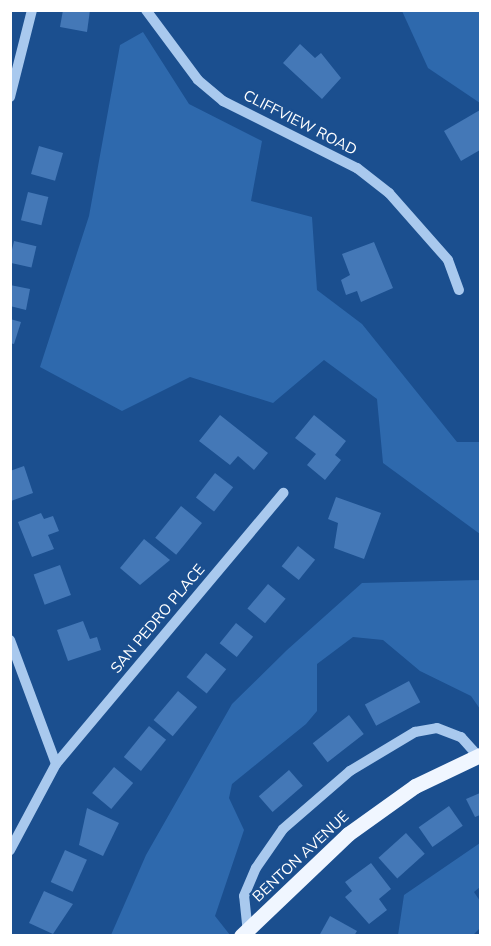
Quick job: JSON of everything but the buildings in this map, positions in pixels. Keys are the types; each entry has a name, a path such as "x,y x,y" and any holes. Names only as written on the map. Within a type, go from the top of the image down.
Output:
{"main road":[{"name":"BENTON AVENUE","path":"246,934 348,834 415,786 479,755"}],"street":[{"path":"10,97 32,10"},
{"name":"CLIFFVIEW ROAD","path":"147,10 198,80 222,101 328,152 389,193 448,260 459,290"},
{"name":"SAN PEDRO PLACE","path":"10,850 56,764 283,493"},
{"path":"10,640 56,764"},
{"path":"246,934 244,896 283,829 390,745 437,728 461,737 479,755"}],"shaded area":[{"path":"402,11 480,11 480,103 428,68"},
{"path":"143,32 189,104 262,141 251,201 312,217 317,290 362,324 457,442 480,442 480,534 383,463 377,399 324,360 273,403 190,377 122,411 40,367 89,216 120,45"},
{"path":"480,580 480,709 471,696 420,671 383,640 353,637 317,664 317,711 306,724 232,784 229,798 244,830 215,916 230,935 111,935 146,855 232,704 287,650 362,583"},
{"path":"480,843 480,887 474,892 480,901 480,928 473,935 398,935 404,895"}]}
